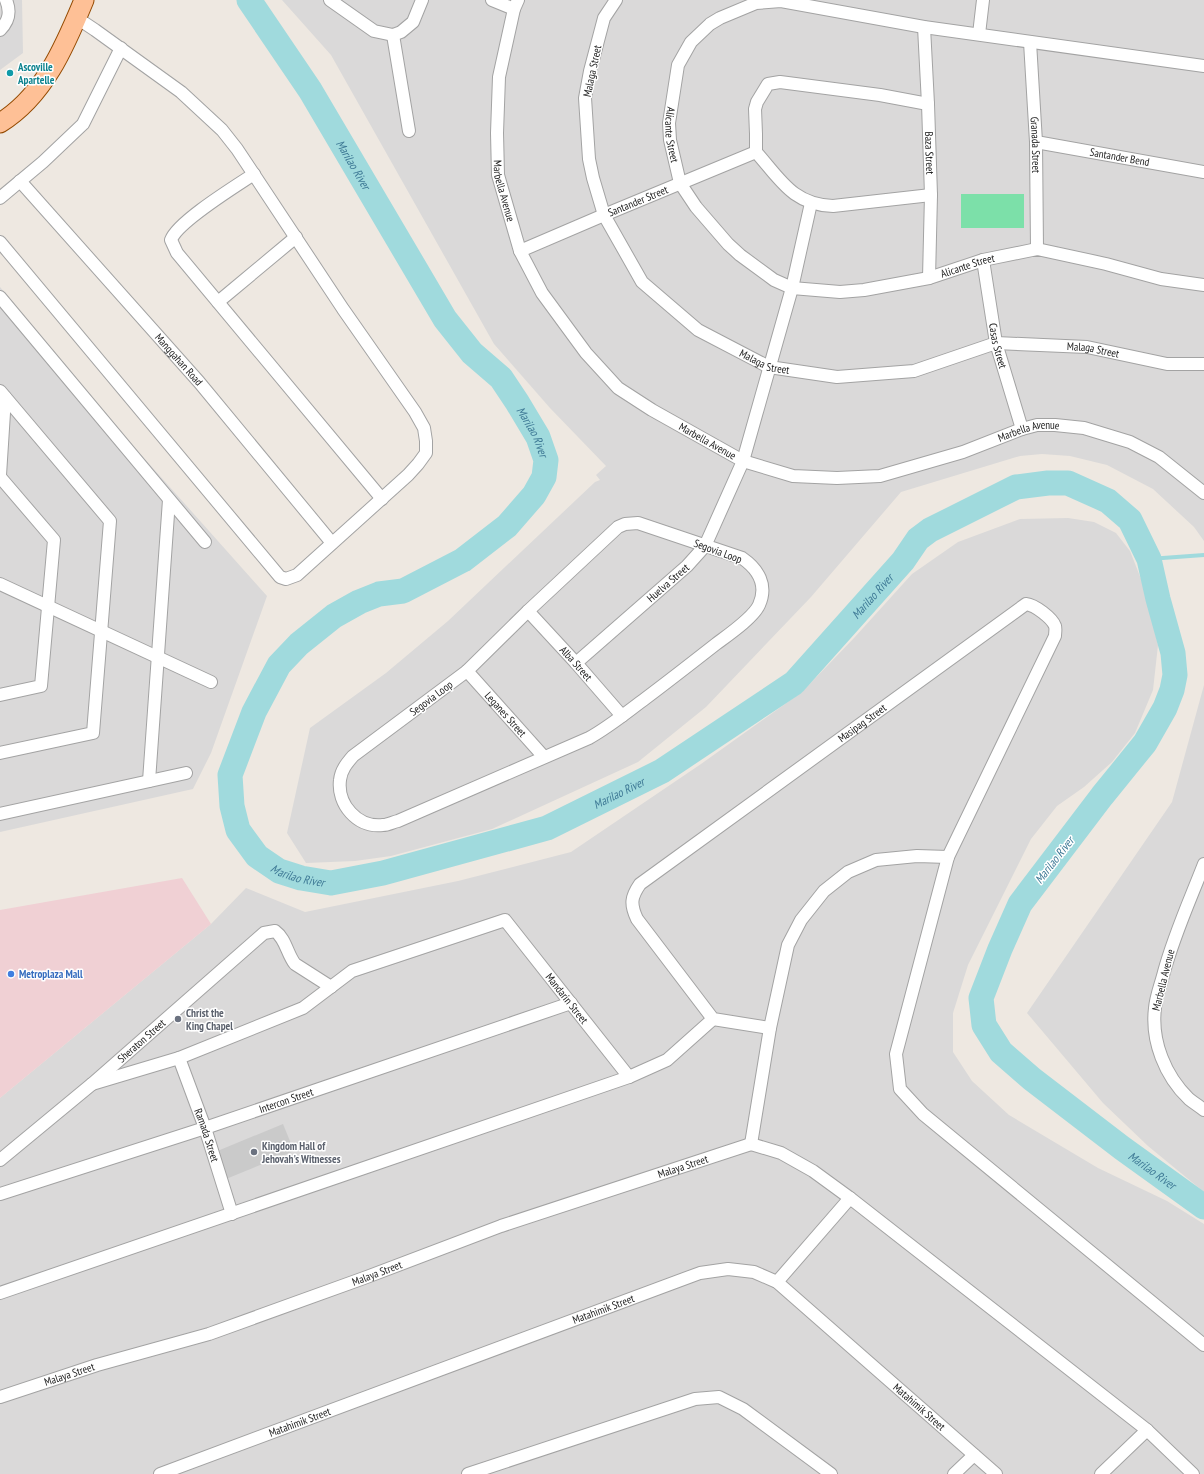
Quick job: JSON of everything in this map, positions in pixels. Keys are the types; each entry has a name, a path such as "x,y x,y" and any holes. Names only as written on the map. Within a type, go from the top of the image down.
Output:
{"main road":[{"path":"0,123 28,102 42,83 60,54 84,0"}],"street":[{"path":"0,30 8,18 9,12 6,0"},
{"path":"330,0 374,31 393,35 401,32 413,22 422,0"},
{"path":"492,0 516,4"},
{"name":"Malaga Street","path":"616,0 604,18 590,71 585,98 589,159 593,178 604,214 642,282 698,330 769,367 837,377 914,370 996,343 1087,347 1167,364 1204,364"},
{"path":"979,34 983,0"},
{"name":"Alicante Street","path":"1204,66 924,27 782,1 756,3 720,18 710,24 691,42 678,65 669,123 670,140 680,183 696,207 728,244 740,255 774,280 792,288 823,291 864,290 929,278 983,260 1037,249 1106,264 1161,279 1204,285"},
{"name":"Marbella Avenue","path":"516,4 499,77 497,132 498,174 520,251 542,293 586,353 618,388 658,414 743,461 793,476 837,478 880,476 963,452 1022,429 1037,425 1073,427 1100,432 1130,442 1159,457 1204,493"},
{"path":"0,242 280,578 286,579 297,575 408,475 426,453 424,428 415,412 343,309 254,174 226,135 181,92 77,18"},
{"name":"Baza Street","path":"924,27 928,104 930,195 929,278"},
{"path":"393,35 409,131"},
{"name":"Granada Street","path":"1030,42 1036,142 1037,249"},
{"path":"0,198 43,162 83,124 121,48"},
{"path":"928,104 880,95 780,82 768,84 757,102 755,109 756,152 787,189 802,199 811,203 833,206 930,195"},
{"name":"Santander Bend","path":"1036,142 1204,172"},
{"name":"Santander Street","path":"520,251 604,214 756,152"},
{"path":"254,174 192,218 176,232 171,240 177,253 382,499"},
{"name":"Manggahan Road","path":"20,180 199,382 332,543"},
{"name":"Huelva Street","path":"576,663 687,566 705,546 743,461 792,288 811,203"},
{"path":"218,302 296,237"},
{"name":"Casas Street","path":"983,260 996,343 1022,429"},
{"path":"0,297 205,542"},
{"path":"0,695 41,686 54,540 0,476 3,394"},
{"path":"0,753 93,733 110,521 3,394"},
{"path":"149,781 169,500"},
{"name":"Segovia Loop","path":"638,523 705,546 742,558 753,566 759,575 762,584 759,606 746,620 608,728 589,738 398,821 383,826 371,825 358,820 346,808 340,793 340,779 344,766 353,756 467,671 528,611 618,527 624,524 638,523"},
{"path":"0,584 211,682"},
{"name":"Masipag Street","path":"713,1019 637,918 632,908 633,894 640,884 1026,604 1032,605 1051,620 1055,626 1055,636 948,857 896,1054 900,1089 923,1114 1204,1345"},
{"name":"Alba Street","path":"528,611 622,716"},
{"name":"Leganes Street","path":"467,671 544,757"},
{"path":"0,814 186,773"},
{"path":"948,857 917,856 876,860 848,872 824,891 801,920 788,945 770,1028 752,1144 782,1153 813,1171 850,1198 1147,1430 1193,1474"},
{"name":"Marbella Avenue","path":"1204,864 1169,952 1155,1008 1154,1024 1156,1040 1166,1069 1189,1099 1204,1110"},
{"name":"Mandarin Street","path":"331,987 352,971 505,920 629,1077"},
{"name":"Sheraton Street","path":"0,1160 92,1084 264,933 275,931 279,934 295,964 331,987"},
{"path":"92,1084 179,1058 303,1008 331,987"},
{"name":"Intercon Street","path":"0,1194 205,1128 571,1003"},
{"path":"0,1293 629,1077 667,1060 713,1019 770,1028"},
{"name":"Ramada Street","path":"179,1058 205,1128 232,1214"},
{"name":"Malaya Street","path":"0,1397 97,1365 208,1334 364,1278 501,1226 752,1144"},
{"path":"777,1282 850,1198"},
{"name":"Matahimik Street","path":"160,1474 700,1273 728,1269 754,1272 777,1282 996,1474"},
{"path":"468,1474 695,1399 719,1397 743,1409 831,1474"},
{"path":"1101,1474 1147,1430"},
{"path":"954,1474 974,1455"}],"shaded area":[{"path":"0,0 22,0 23,53 0,70"},
{"path":"282,0 1204,0 1204,541 1194,527 1153,489 1107,465 1070,456 1042,454 1020,456 901,492 811,597 706,707 638,762 492,829 391,856 355,861 306,863 287,833 310,728 386,673 448,621 595,482 600,480 596,475 606,466 550,408 494,344 331,55"},
{"path":"0,287 135,448 267,596 211,753 193,789 0,832"},
{"path":"1068,518 1094,522 1116,533 1130,551 1143,584 1158,645 1153,690 1135,733 1112,762 1084,787 1057,806 1031,839 968,965 953,1013 953,1052 972,1081 1009,1115 1098,1168 1167,1201 1204,1224 1204,1474 0,1474 0,1098 211,924 246,888 305,912 458,881 571,852 701,764 802,692 854,638 912,574 958,542 1020,519"},
{"path":"1204,685 1204,1192 1148,1146 1103,1103 1027,1013 1172,802"},
{"name":"Metroplaza Mall","path":"182,878 211,924 0,1098 0,910"},
{"name":"Kingdom Hall of Jehovah's Witnesses","path":"283,1124 294,1151 226,1179 215,1152"}],"green space":[{"path":"961,194 1024,194 1024,228 961,228"}],"waterway":[{"name":"Marilao River","path":"249,0 310,90 445,319 472,353 501,378 538,437 546,460 544,477 534,495 507,526 463,560 403,591 379,594 359,602 334,616 299,644 279,665 254,712 230,775 232,806 238,830 257,856 279,871 301,878 331,883 383,873 547,828 662,771 794,683 903,561 918,539 930,530 1016,487 1048,483 1068,483 1108,501 1130,520 1149,559 1173,653 1175,675 1172,690 1165,708 1145,743 1102,796 1020,904 1000,949 981,998 984,1025 1001,1052 1032,1079 1122,1148 1204,1207"},
{"path":"1149,559 1204,555"}],"place":[{"name":"Ascoville Apartelle","path":"10,73"},
{"name":"Metroplaza Mall","path":"11,974"},
{"name":"Christ the King Chapel","path":"178,1019"},
{"name":"Kingdom Hall of Jehovah's Witnesses","path":"254,1152"}]}
